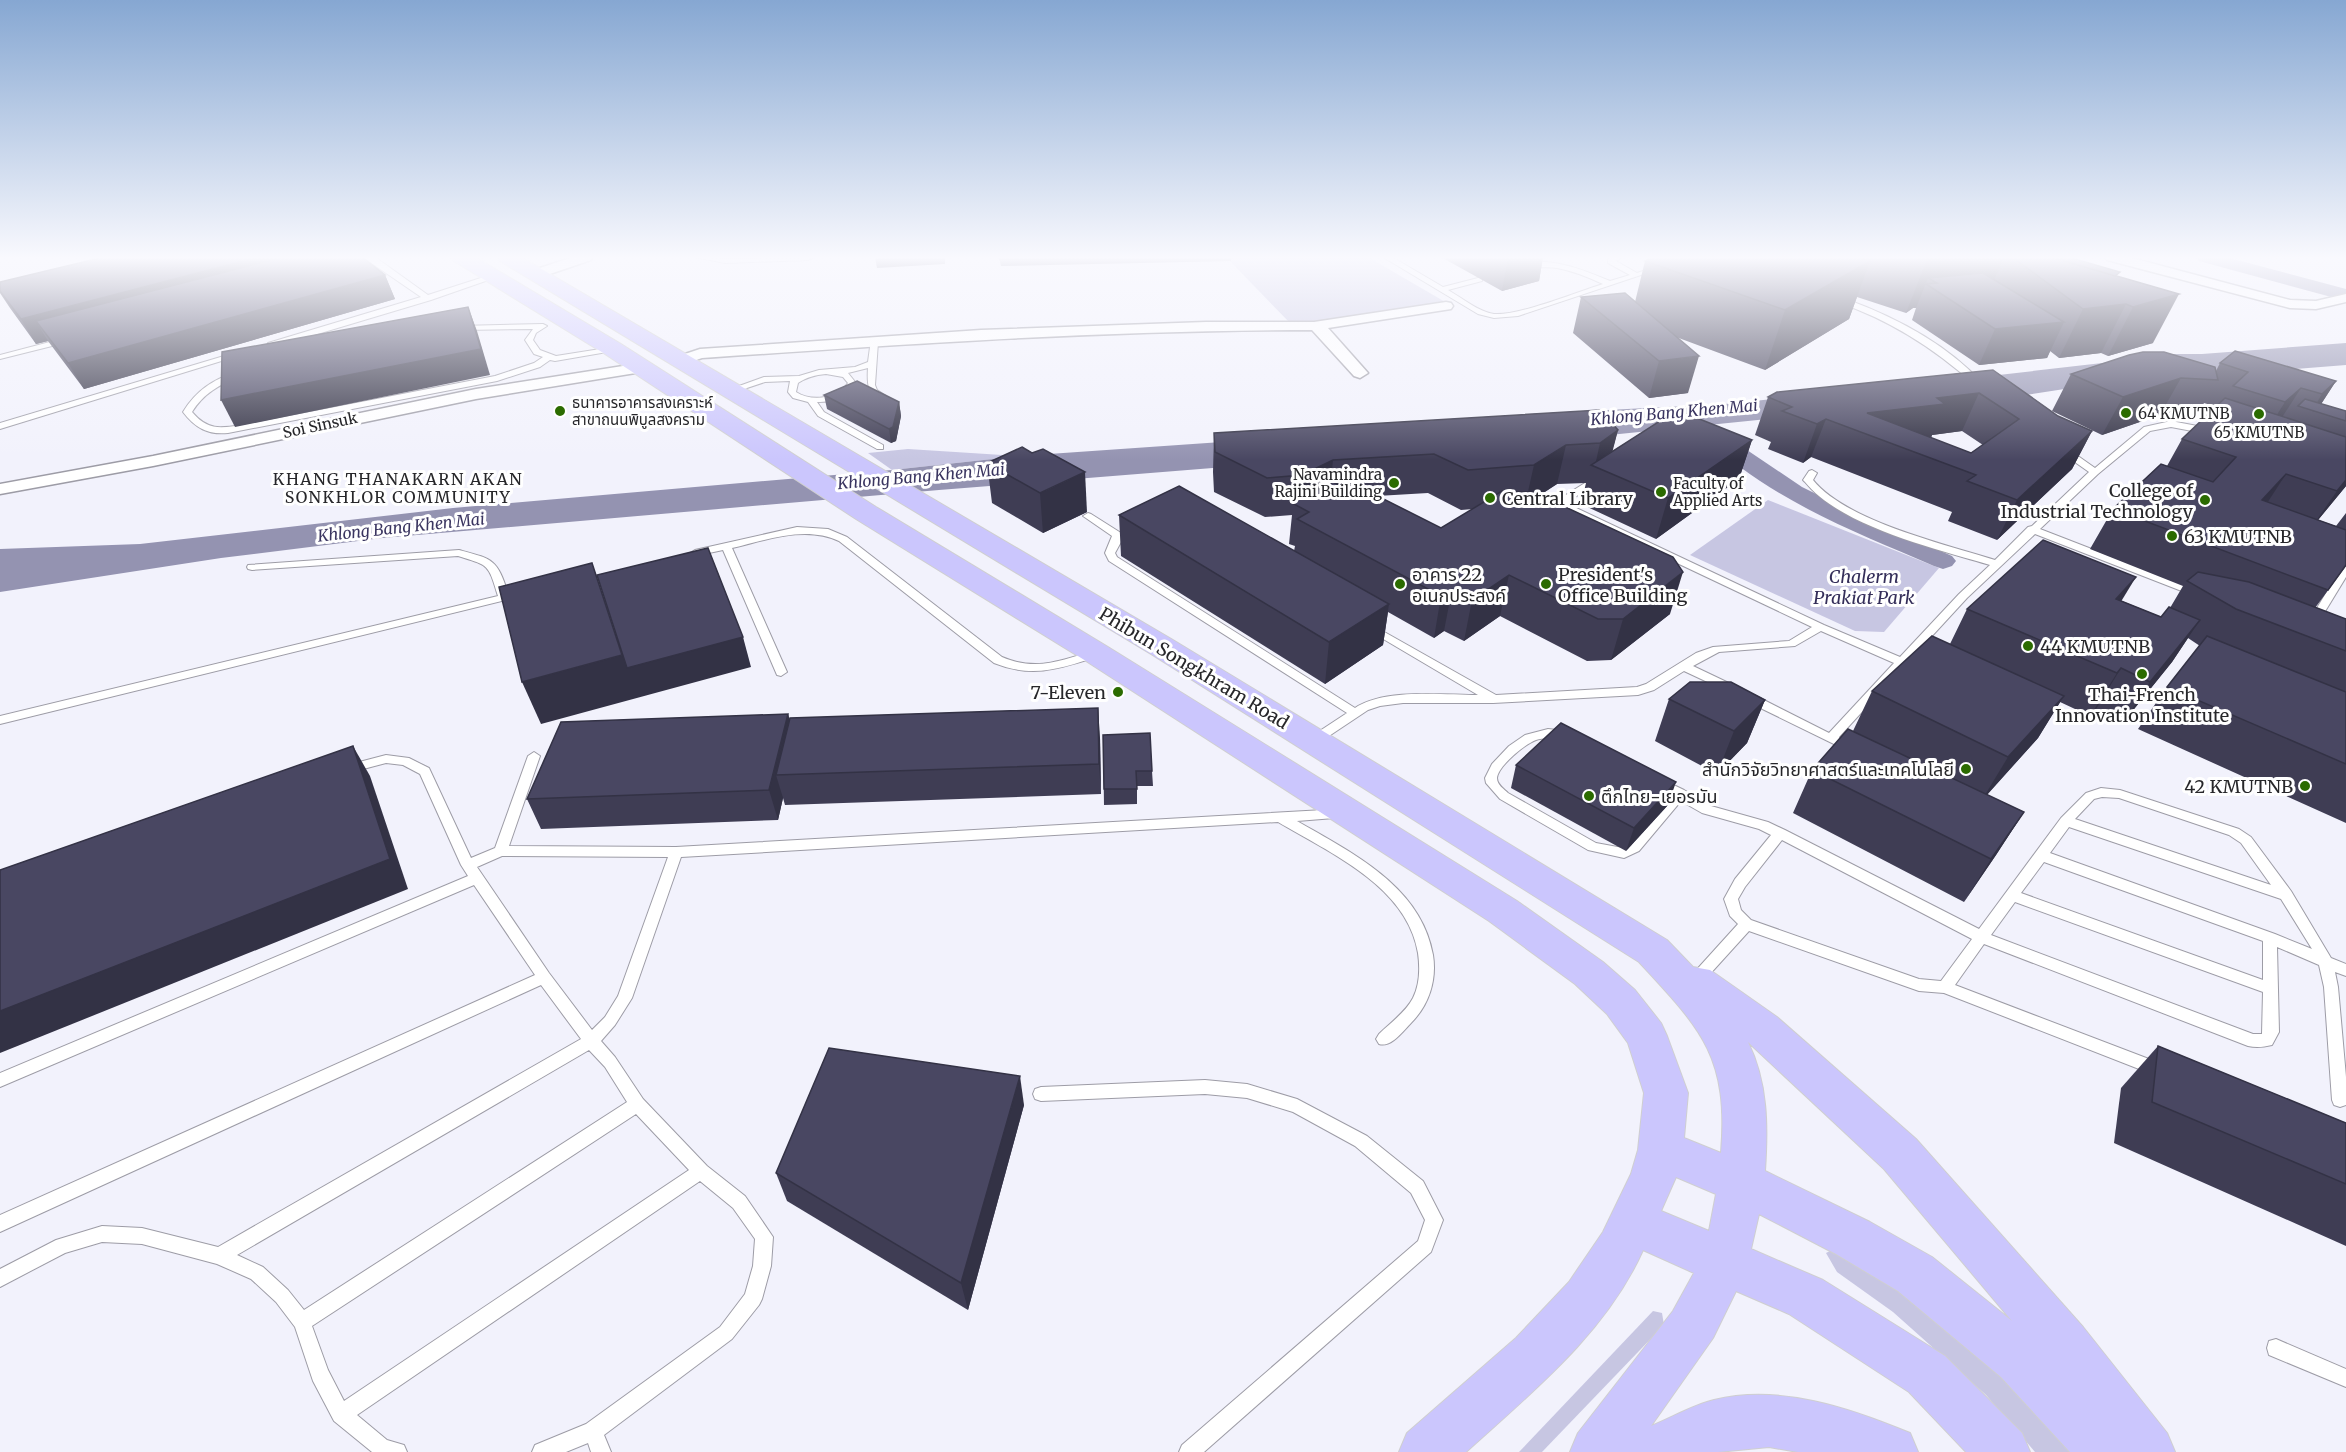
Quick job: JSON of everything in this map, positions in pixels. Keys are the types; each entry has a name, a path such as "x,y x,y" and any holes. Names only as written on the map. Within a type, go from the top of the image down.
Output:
{"main road":[{"name":"Phibun Songkhram Road","path":"559,325 613,349 866,513 1097,654 1503,911 1589,973 1621,1002 1646,1036 1665,1093 1661,1150 1653,1177 1620,1248 1586,1299 1534,1356 1426,1452"},
{"name":"Phibun Songkhram Road","path":"622,325 1171,652 1653,951 1689,990 1723,1034 1741,1078 1746,1109 1743,1183 1735,1226 1724,1261 1700,1313 1617,1429 1597,1452"},
{"path":"1653,951 1762,1029 1900,1154 2065,1345 2148,1452"},
{"path":"1661,1150 1743,1183 1853,1238 1915,1274 2019,1359 2106,1452"},
{"path":"1633,1222 1806,1297 1927,1374 2003,1452"},
{"path":"1653,1452 1714,1426 1769,1421 1832,1431 1891,1452"}],"street":[{"path":"681,360 700,354 973,335 1206,326 1322,325"},
{"path":"1314,326 1321,329 1360,373"},
{"name":"Soi Sinsuk","path":"0,489 153,461 476,393 642,368"}],"lane":[{"path":"259,348 336,325"},
{"path":"451,330 508,325"},
{"path":"545,325 533,332 529,340 537,352 549,357 555,359 613,349"},
{"path":"1901,325 1963,370 1984,389"},
{"path":"0,357 69,339"},
{"path":"873,391 874,342"},
{"path":"0,426 248,352"},
{"path":"243,373 213,384 196,396 187,412 196,424 207,431 247,427 497,378 537,365 549,357"},
{"path":"732,390 764,381 800,378 819,372 857,369 873,363"},
{"path":"836,372 851,379 852,383 846,392"},
{"path":"800,378 791,387 792,392 802,398 830,399 859,389 873,391 889,401"},
{"path":"811,400 821,414 880,447"},
{"path":"1831,738 1900,662 1996,564 2094,472 2147,429 2171,424 2215,434"},
{"path":"2058,446 2094,472"},
{"path":"1611,470 1564,500 1566,507 1820,627 1932,676"},
{"path":"1812,473 1808,480 1811,488 1846,509 1904,534 1996,564"},
{"path":"1088,516 1117,535 1110,554 1113,560 1355,713"},
{"path":"2032,529 2208,598"},
{"path":"679,557 797,530 828,532 843,539 998,660 1013,668 1032,671 1097,654"},
{"path":"726,546 781,672"},
{"path":"252,567 459,553 489,562 496,572 504,598"},
{"path":"2306,636 2346,568"},
{"path":"0,720 527,592"},
{"path":"1364,622 1493,699"},
{"path":"1313,741 1355,713 1379,702 1403,699 1493,699 1638,691 1650,687 1717,649 1791,644 1820,627"},
{"path":"1684,666 1851,748"},
{"path":"1583,742 1560,733 1547,733 1528,738 1494,768 1491,778 1494,788 1593,847 1624,853 1634,848 1680,793"},
{"path":"501,851 534,756"},
{"path":"332,775 365,763 386,759 405,761 425,771 468,866 544,977 591,1041 610,1062 638,1104 701,1171 739,1202 764,1237 762,1266 753,1299 726,1333 593,1431 542,1452"},
{"path":"1651,778 1707,810 1750,820 1780,833 1982,937 2253,1041 2266,1040 2271,1032 2270,938"},
{"path":"1945,987 2066,821 2090,796 2101,792 2120,794 2222,828 2246,840 2286,895 2325,959 2331,987 2340,1100"},
{"path":"468,866 501,851 676,852 1347,814"},
{"path":"1280,818 1362,867 1402,901 1416,922 1427,951 1427,978 1418,1005 1384,1039"},
{"path":"2066,821 2286,895"},
{"path":"1780,833 1740,883 1731,899 1735,912 1746,924 1919,985 1945,987 2175,1076"},
{"path":"219,1256 591,1041 610,1021 625,998 676,852"},
{"path":"2040,855 2270,938 2325,959 2346,970"},
{"path":"0,1080 477,878"},
{"path":"2012,895 2272,989"},
{"path":"1695,981 1746,924"},
{"path":"0,1224 544,977"},
{"path":"1041,1094 1205,1087 1247,1091 1297,1106 1361,1141 1417,1187 1434,1220 1425,1246 1189,1452"},
{"path":"302,1322 638,1104"},
{"path":"341,1414 701,1171"},
{"path":"0,1278 63,1246 102,1234 142,1236 219,1256 257,1273 282,1296 302,1322 320,1374 341,1414 382,1448 397,1452"},
{"path":"2276,1348 2346,1378"},
{"path":"593,1431 601,1452"}],"green space":[{"path":"908,449 1020,456 892,470 868,453"},
{"name":"Chalerm Prakiat Park","path":"1768,500 1939,568 1884,632 1855,631 1690,555"},
{"path":"1834,1249 1864,1260 1991,1364 2072,1452 2035,1452 1986,1395 1893,1312 1837,1272 1826,1253"},
{"path":"1653,1311 1662,1313 1664,1325 1542,1452 1519,1452"}],"water":[{"name":"Khlong Bang Khen Mai","path":"2346,343 2346,365 2084,386 2006,398 1945,401 1560,440 382,538 221,558 0,592 0,549 140,544 453,508 892,470 1020,456 1382,431 1529,414 1725,404 2111,362 2155,354 2202,354"}],"building":[{"path":"39,325 206,325 68,363"},
{"path":"371,325 473,325 481,349 221,400 222,352"},
{"path":"1615,325 1662,325 1699,356 1659,361"},
{"path":"1988,325 2037,325 1995,329"},
{"path":"2235,351 2336,381 2322,394 2301,388 2285,402 2233,386 2248,372 2220,363"},
{"path":"2143,352 2164,352 2215,367 2218,380 2181,378 2123,397 2071,374"},
{"path":"1993,370 2058,416 2092,431 2017,500 1967,481 1976,475 1826,419 1817,424 1782,411 1792,407 1768,397 1777,392","holes":["1979,393 2019,419 1971,453 1867,413 1945,404 1937,398"]},
{"path":"857,381 899,402 893,427 889,429 824,395"},
{"path":"2225,398 2346,437 2346,480 2337,491 2286,474 2262,500 2346,530 2346,565 2328,590 2113,509 2161,464 2213,482 2236,457 2182,439"},
{"path":"2305,399 2346,411 2346,421 2298,406"},
{"path":"1600,410 1618,430 1600,443 1566,445 1534,465 1468,470 1434,454 1333,460 1302,475 1267,478 1215,452 1214,433"},
{"path":"1677,410 1752,440 1668,498 1591,465"},
{"path":"1022,447 1032,453 1043,449 1085,472 1040,493 987,463"},
{"path":"1333,482 1348,490 1356,485 1441,528 1502,491 1533,492 1673,557 1683,572 1623,619 1598,619 1509,575 1472,600 1452,589 1441,596 1297,519 1309,512 1292,503"},
{"path":"1179,486 1389,604 1329,642 1119,515"},
{"path":"2043,540 2136,577 2116,599 2161,617 2169,607 2200,620 2150,682 2121,668 2117,673 1967,609"},
{"path":"708,548 743,637 627,668 597,575"},
{"path":"592,563 622,655 522,682 499,587"},
{"path":"2198,572 2249,582 2346,619 2346,651 2236,609 2187,581"},
{"path":"1932,636 2064,696 2008,757 1872,691"},
{"path":"2207,636 2346,692 2346,764 2167,687"},
{"path":"1690,682 1731,682 1765,700 1734,731 1669,699"},
{"path":"1098,708 1099,764 776,775 790,718"},
{"path":"788,714 769,790 527,799 561,722"},
{"path":"1561,723 1676,782 1634,828 1516,765"},
{"path":"1848,729 2024,812 1991,859 1812,770"},
{"path":"1150,733 1152,771 1136,771 1137,789 1104,789 1103,735"},
{"path":"353,746 390,859 0,1011 0,870"},
{"path":"2158,1046 2346,1123 2346,1184 2152,1102"},
{"path":"829,1048 1020,1076 961,1283 776,1173"}],"waterway":[{"path":"1714,433 1765,475 1793,492 1852,522 1943,561"}],"place":[{"name":"ธนาคารอาคารสงเคราะห์ สาขาถนนพิบูลสงคราม","path":"560,411"},
{"name":"64 KMUTNB","path":"2126,413"},
{"name":"65 KMUTNB","path":"2259,414"},
{"name":"Navamindra Rajini Building","path":"1394,483"},
{"name":"Faculty of Applied Arts","path":"1661,492"},
{"name":"Central Library","path":"1490,498"},
{"name":"College of Industrial Technology","path":"2205,500"},
{"name":"63 KMUTNB","path":"2172,536"},
{"name":"อาคาร 22 อเนกประสงค์","path":"1400,584"},
{"name":"President's Office Building","path":"1546,584"},
{"name":"44 KMUTNB","path":"2028,646"},
{"name":"Thai-French Innovation Institute","path":"2142,674"},
{"name":"7-Eleven","path":"1118,692"},
{"name":"สำนักวิจัยวิทยาศาสตร์และเทคโนโลยี","path":"1966,769"},
{"name":"42 KMUTNB","path":"2305,786"},
{"name":"ตึกไทย-เยอรมัน","path":"1589,796"}],"district":[{"name":"KHANG THANAKARN AKAN SONKHLOR COMMUNITY","path":"398,488"}]}
